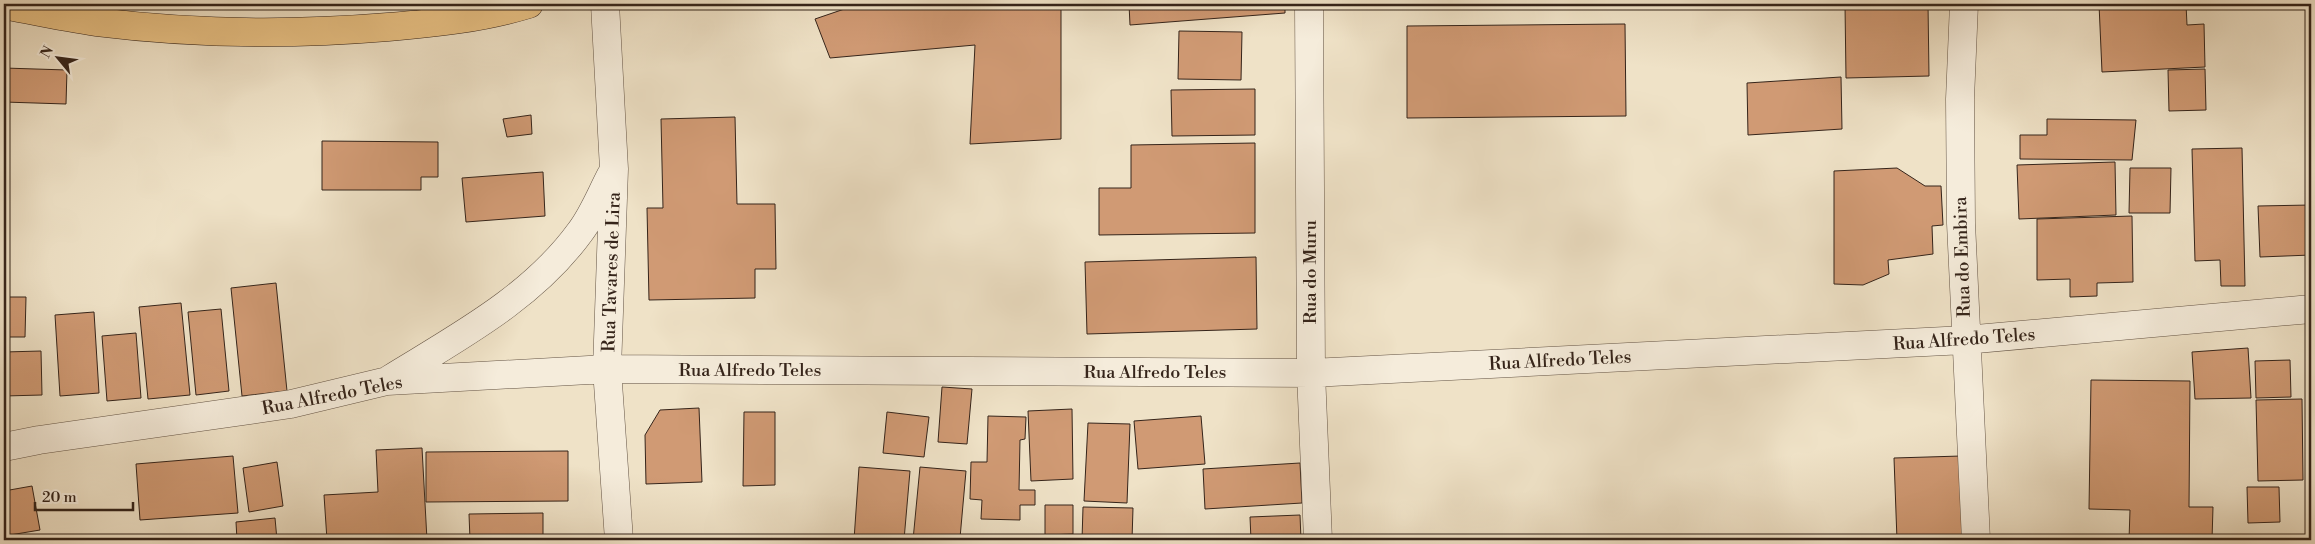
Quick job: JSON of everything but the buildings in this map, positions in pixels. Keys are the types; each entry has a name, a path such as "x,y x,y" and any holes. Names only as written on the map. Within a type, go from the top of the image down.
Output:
{"main road":[{"path":"4,5 96,22 258,33 347,30 431,23 501,13 529,4"}],"street":[{"name":"Rua Tavares de Lira","path":"605,4 614,169 607,369 619,540"},
{"name":"Rua do Muru","path":"1309,4 1310,373 1318,540"},
{"name":"Rua do Embira","path":"1964,4 1960,98 1960,223 1976,540"},
{"path":"387,381 488,318 527,288 581,232 614,169"},
{"name":"Rua Alfredo Teles","path":"4,447 39,440 291,404 387,381 607,369 1310,373 1965,340 2311,309"}]}
